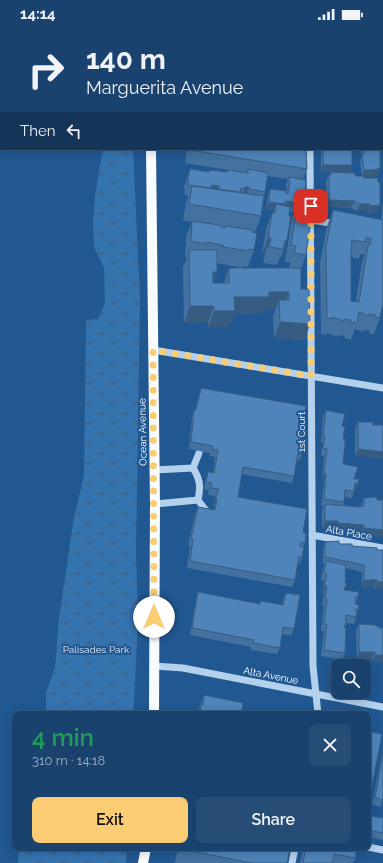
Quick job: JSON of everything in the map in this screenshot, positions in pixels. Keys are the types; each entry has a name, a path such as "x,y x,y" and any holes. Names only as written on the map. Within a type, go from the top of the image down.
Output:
{"main road":[{"name":"Ocean Avenue","path":"151,150 155,504 154,711"},
{"path":"143,863 145,851"}],"street":[{"name":"1st Court","path":"310,150 313,672 318,711"},
{"path":"311,220 347,226"},
{"path":"153,350 383,388"},
{"path":"193,468 199,453"},
{"path":"154,470 193,468"},
{"path":"193,468 200,479 201,489 198,500"},
{"path":"155,504 198,500"},
{"path":"198,500 207,512"},
{"name":"Alta Place","path":"312,536 383,548"},
{"name":"Alta Avenue","path":"154,666 183,668 383,707"},
{"path":"371,848 383,850"},
{"path":"292,863 294,851"}],"green space":[{"name":"Palisades Park","path":"103,150 133,150 140,298 136,550 138,621 133,711 46,711 46,693 55,668 59,618 74,517 84,476 86,320 98,319 105,303 104,268 94,247 93,222 95,196"},
{"path":"19,851 127,851 126,863 18,863"}],"building":[{"path":"190,150 306,150 307,169"},
{"path":"323,150 352,150 352,165 323,165"},
{"path":"364,150 380,150 380,168 374,170 364,170 362,154 364,154"},
{"path":"190,169 209,172 210,170 227,172 228,170 248,173 248,169 268,173 265,192 249,189 249,187 245,187 245,189 241,188 240,192 219,189 219,186 212,185 211,188 188,185"},
{"path":"331,172 355,173 355,176 364,176 364,178 378,178 378,182 380,182 380,205 370,206 370,204 360,204 354,201 329,200 329,175 331,175"},
{"path":"288,177 306,180 304,201 298,201 297,206 293,205 293,202 285,201 285,204 269,202 270,189 287,191 286,193 288,194 290,182"},
{"path":"192,186 264,196 261,216 189,204"},
{"path":"298,201 311,203 308,220 311,221 306,255 294,253 296,246 291,245"},
{"path":"276,204 290,207 289,216 291,216 287,240 285,240 283,249 269,247 271,238 268,238 272,213 275,213"},
{"path":"333,210 383,220 383,303 380,318 375,317 375,315 369,314 369,316 359,312 357,323 350,322 351,320 345,319 344,321 332,317 332,319 327,318 326,247","holes":["366,237 371,238 370,245 368,245 359,302 351,301 352,240 365,242"]},
{"path":"192,221 219,225 225,228 225,226 253,230 252,232 257,233 254,250 249,249 249,251 223,247 223,245 206,242 206,244 191,241"},
{"path":"189,250 217,250 217,272 213,272 213,283 229,283 229,268 301,268 301,289 309,289 310,324 280,322 279,300 289,300 289,292 269,292 269,297 234,297 235,311 214,311 214,306 190,306"},
{"path":"201,388 306,406 302,429 306,430 304,440 300,439 299,443 304,444 302,454 298,453 294,476 243,467 238,497 307,509 303,532 306,533 305,543 301,542 300,546 304,547 302,557 299,556 295,580 190,561 193,539 191,538 198,507 215,510 217,499 215,499 219,489 211,488 212,483 206,482 208,472 214,473 218,450 212,449 213,446 191,442 194,410 196,410"},
{"path":"326,410 345,414 342,426 345,427 343,439 345,439 345,444 343,464 358,467 354,479 359,479 358,484 355,483 354,491 345,490 344,502 324,499 326,474 324,474 327,449 323,448 325,436 323,436"},
{"path":"358,422 373,422 373,425 383,425 383,452 358,449"},
{"path":"377,497 377,500 383,500 383,530 364,528 364,525 338,523 338,521 325,521 325,504 360,507 364,506 364,498"},
{"path":"339,541 339,544 352,544 352,546 377,548 377,550 383,550 383,582 377,582 377,580 364,580 364,565 325,557 325,542"},
{"path":"326,561 346,565 345,583 347,583 344,590 359,592 358,597 356,596 355,604 359,605 358,610 355,609 357,612 356,617 346,615 345,620 347,620 344,627 346,628 345,653 324,650 327,624 324,624 327,599 325,599 327,586 324,586 327,574 324,573"},
{"path":"198,592 260,604 261,601 283,605 286,593 300,595 294,629 283,627 280,648 253,643 254,640 192,628"},
{"path":"359,624 375,625 383,628 383,655 375,655 375,652 359,652"},
{"path":"204,695 243,703 242,711 200,711 201,704 203,705"},
{"path":"371,732 382,734 371,791"},
{"path":"383,754 383,799 382,800 375,797"},
{"path":"371,816 383,818 383,833 371,831"},
{"path":"191,851 289,851 287,863 252,863"},
{"path":"305,851 356,851 355,858 334,854 332,863 303,863"}],"route":[{"path":"154,617 155,504 153,350 311,376 311,206"}]}
